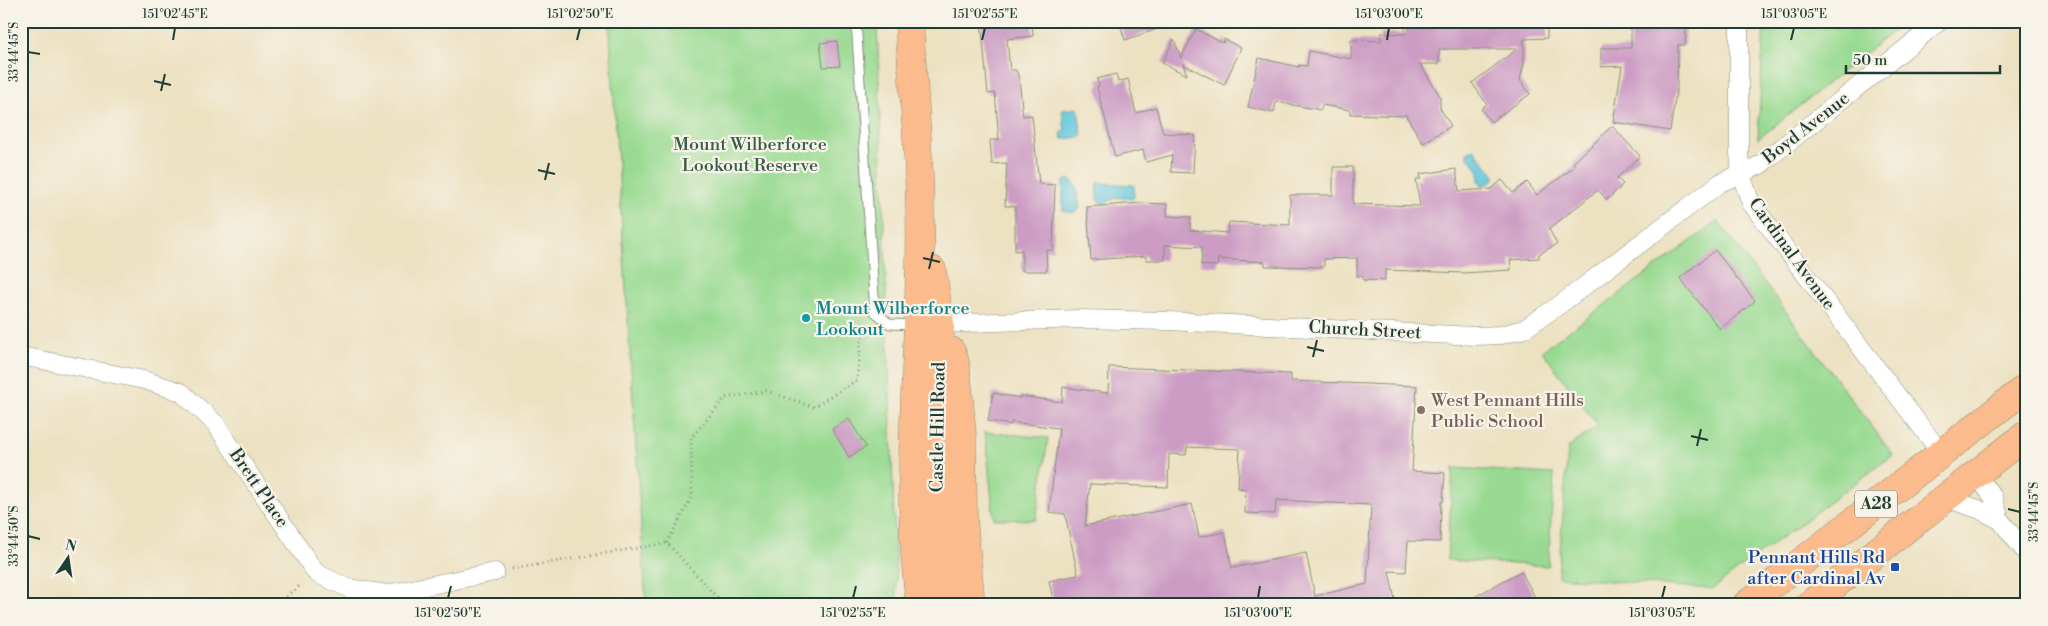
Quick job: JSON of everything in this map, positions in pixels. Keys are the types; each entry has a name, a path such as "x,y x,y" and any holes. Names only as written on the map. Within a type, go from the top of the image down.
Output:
{"main road":[{"name":"Castle Hill Road","path":"909,21 929,324 939,552 946,605"},
{"name":"Castle Hill Road","path":"920,605 913,529 913,456 929,324"},
{"path":"929,324 955,362 962,436 963,519 971,605"},
{"name":"A28","path":"1746,605 1934,465 2027,387"},
{"path":"1934,465 2017,441"},
{"name":"A28","path":"1810,605 2017,441"},
{"path":"1934,465 1976,474"},
{"path":"1934,465 1945,498"}],"street":[{"name":"Cardinal Avenue","path":"1738,21 1739,153 1741,175 1751,203 1934,465"},
{"name":"Boyd Avenue","path":"1741,175 1760,165 1940,21"},
{"name":"Church Street","path":"929,324 1077,319 1475,336 1502,335 1524,329 1558,306 1720,183 1741,175"},
{"name":"Brett Place","path":"21,356 144,380 181,392 215,423 316,573"},
{"path":"1976,474 1993,497 2000,520 2027,554"},
{"path":"1945,498 1978,509 2000,520"},
{"path":"316,573 348,588 388,594 495,572"}],"lane":[{"path":"856,21 875,312 890,324 929,324"}],"path":[{"path":"667,543 692,498 691,438 725,398 766,392 814,407 857,380 862,342 875,312"},
{"path":"495,572 667,543"},
{"path":"667,543 724,605"},
{"path":"274,605 316,573"}],"green space":[{"name":"Mount Wilberforce Lookout Reserve","path":"609,21 877,21 897,605 646,605"},
{"path":"1764,21 1906,21 1758,139"},
{"path":"1718,221 1893,455 1712,589 1558,577 1568,448 1598,426 1542,351"},
{"path":"985,432 1048,438 1036,520 994,519"},
{"path":"1453,468 1554,474 1548,566 1447,560"}],"water":[{"path":"1078,108 1082,137 1062,139 1061,132 1065,131 1062,110"},
{"path":"1474,149 1496,177 1488,184 1482,185 1479,181 1479,171 1466,154"},
{"path":"1065,180 1071,180 1076,185 1080,208 1074,212 1063,210 1063,183"},
{"path":"1098,183 1134,185 1134,197 1132,199 1117,197 1104,204 1097,200"}],"building":[{"path":"981,21 1032,21 1033,36 1007,39 1010,70 1016,70 1019,78 1023,116 1032,115 1039,184 1055,185 1053,250 1046,250 1047,271 1022,271 1022,250 1015,251 1015,206 1005,206 1007,163 992,164 990,140 999,140 995,93 988,94"},
{"path":"1119,21 1172,21 1172,24 1125,40"},
{"path":"1405,21 1547,21 1547,38 1524,39 1524,63 1520,80 1530,94 1491,122 1481,109 1487,104 1472,83 1517,49 1439,49 1439,64 1420,64 1440,96 1440,108 1451,126 1423,143 1405,114 1403,116 1350,114 1350,110 1322,105 1321,110 1276,102 1274,113 1248,107 1259,58 1299,67 1299,65 1307,66 1309,51 1351,59 1351,40 1381,41 1381,33 1405,34"},
{"path":"1631,26 1686,27 1685,45 1678,45 1677,86 1670,131 1613,122 1622,66 1601,67 1601,48 1631,48"},
{"path":"1196,29 1223,43 1224,39 1241,48 1224,85 1183,64 1187,75 1162,63 1174,39 1181,58"},
{"path":"837,41 840,66 823,67 820,43"},
{"path":"1116,74 1118,82 1128,79 1136,113 1156,107 1163,133 1195,135 1193,173 1171,172 1172,155 1146,162 1143,150 1115,157 1097,87 1099,86 1097,79"},
{"path":"1612,126 1640,156 1617,178 1623,184 1607,200 1598,190 1549,229 1557,244 1539,254 1539,258 1510,260 1511,270 1464,273 1385,270 1385,281 1363,280 1363,276 1357,276 1357,258 1324,259 1324,267 1265,266 1265,262 1218,259 1217,266 1201,265 1202,247 1165,245 1165,260 1146,260 1146,256 1091,260 1087,207 1141,203 1167,204 1167,216 1191,217 1190,230 1228,233 1229,222 1290,225 1290,195 1333,195 1333,167 1353,167 1353,204 1420,206 1416,179 1421,179 1420,174 1456,169 1459,191 1491,189 1502,180 1513,193 1527,182 1537,195 1575,166 1573,163"},
{"path":"1715,250 1755,301 1720,329 1680,278"},
{"path":"1109,367 1291,374 1291,381 1417,386 1412,471 1445,473 1443,502 1441,502 1440,542 1408,541 1406,572 1389,571 1396,605 1054,605 1049,581 1078,575 1065,514 1049,512 1059,428 1011,422 1011,425 988,421 993,393 1062,402 1063,387 1108,393","holes":["1187,447 1240,449 1238,488 1246,489 1245,513 1275,514 1276,500 1371,505 1367,584 1315,596 1306,553 1232,568 1225,532 1199,537 1192,504 1085,526 1090,484 1168,487 1169,454 1186,455"]},
{"path":"849,419 866,447 849,457 832,429"},
{"path":"1521,571 1539,605 1460,605"}],"place":[{"name":"Mount Wilberforce Lookout","path":"806,318"},
{"name":"West Pennant Hills Public School","path":"1421,410"},
{"name":"Pennant Hills Rd after Cardinal Av","path":"1895,567"}]}
